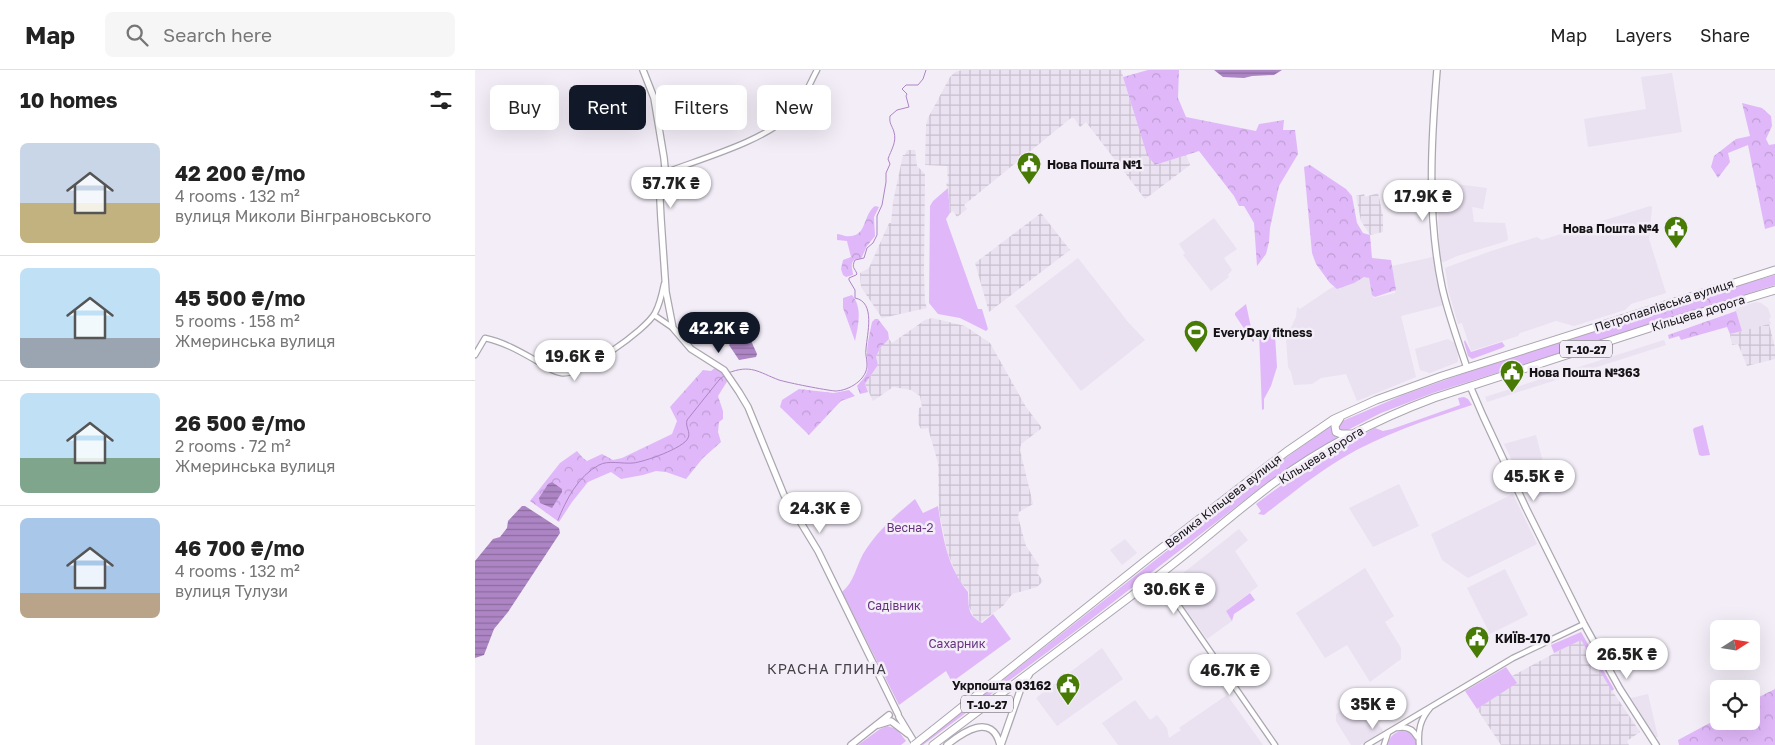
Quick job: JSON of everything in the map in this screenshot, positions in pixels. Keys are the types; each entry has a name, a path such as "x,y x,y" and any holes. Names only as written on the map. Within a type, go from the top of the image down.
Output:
{"highway":[{"name":"Петропавлівська вулиця","path":"1467,368 1775,270"},
{"name":"Кільцева дорога","path":"933,745 1158,576 1271,486 1320,453 1353,434 1407,408 1470,386 1775,290"},
{"name":"Велика Кільцева вулиця","path":"915,745 1064,624 1305,438 1344,414 1400,391 1467,368"},
{"path":"1344,414 1336,422 1335,430 1339,434 1353,434"}],"main road":[{"path":"643,70 654,98 664,158 664,174 660,200 665,278 668,307 673,328 698,355 720,366 730,378 747,407 784,495 818,551 891,701 915,745"},
{"path":"1437,70 1432,163 1434,236 1444,296 1467,368"},
{"path":"1470,386 1526,508 1584,624 1615,681 1656,745"},
{"path":"1001,745 1021,688 1025,679 1034,670"},
{"path":"891,701 891,718 908,734"},
{"path":"851,745 875,726 891,718 895,712 898,715"},
{"path":"891,718 897,721 898,715"},
{"path":"947,745 965,732 978,727 991,730 1001,745"}],"street":[{"path":"664,174 736,146 781,123 799,105 817,70"},
{"path":"475,355 485,338 524,354 560,373 574,373 623,343 654,315 662,294 665,278"},
{"path":"654,315 673,328"},
{"path":"1158,576 1275,745"},
{"path":"1367,745 1513,658 1584,624"},
{"path":"1419,743 1421,721 1433,706"},
{"path":"1395,728 1408,728 1417,735 1419,743"},
{"path":"1383,745 1389,732"}],"shaded area":[{"path":"962,70 1121,70 1147,155 1156,165 1186,155 1190,165 1145,199 1086,122 1080,127 1074,118 1071,118 964,205 967,209 957,217 953,211 950,213 946,184 948,182 947,166 925,165 926,125 950,77 955,72"},
{"path":"1214,70 1282,70 1274,75 1244,78 1223,77"},
{"path":"1672,73 1682,132 1588,147 1584,119 1646,109 1641,77"},
{"path":"907,150 915,150 917,166 925,174 924,273 927,308 882,318 861,287 860,273 869,268 889,223 891,223 893,202 903,155 905,155"},
{"path":"1440,182 1487,188 1483,209 1472,207 1474,222 1505,223 1507,241 1457,256 1444,262 1440,261 1437,187 1440,186"},
{"path":"1378,193 1383,216 1383,232 1370,235 1361,221 1356,196 1364,194 1365,197"},
{"path":"1650,206 1652,207 1649,239 1666,293 1631,304 1625,310 1574,326 1556,321 1471,351 1462,323 1458,324 1449,293 1445,268 1537,237 1542,240"},
{"path":"1041,213 1070,250 989,312 975,263"},
{"path":"1214,218 1237,249 1224,258 1232,270 1228,275 1229,277 1211,291 1183,255 1185,253 1179,244"},
{"path":"1433,257 1444,305 1401,316 1416,377 1357,401 1346,374 1321,378 1312,384 1294,385 1288,367 1286,338 1296,317 1297,307 1300,309 1331,288 1368,276 1374,298 1395,293 1392,266"},
{"path":"1078,258 1128,322 1145,340 1081,391 1015,306"},
{"path":"1756,302 1768,308 1771,324 1742,331 1735,308"},
{"path":"932,318 965,326 990,343 1026,407 1042,428 1021,444 1020,450 1033,504 1019,512 1018,517 1026,546 1039,565 1037,573 1043,581 1037,587 1012,594 1003,606 981,622 975,619 969,607 969,592 958,579 947,551 939,510 938,463 928,428 921,429 918,423 919,408 922,407 920,396 911,390 893,387 873,401 865,384 878,365 876,357 880,348 889,339 892,343 925,320"},
{"path":"1769,324 1775,347 1775,359 1747,366 1738,344 1732,345 1730,334"},
{"path":"746,332 757,354 756,357 739,360 729,345 735,337"},
{"path":"1448,339 1455,343 1458,362 1430,373 1420,370 1415,349"},
{"path":"1664,340 1666,345 1487,402 1485,397"},
{"path":"1536,435 1551,493 1531,499 1504,444"},
{"path":"552,482 562,489 562,492 552,508 540,503 539,498 548,484"},
{"path":"1399,484 1419,526 1373,547 1349,508"},
{"path":"1513,494 1537,544 1468,578 1442,560 1431,534"},
{"path":"522,506 525,506 559,528 560,533 508,612 494,629 484,655 475,658 475,561 493,539 500,537 507,528 508,521"},
{"path":"1239,529 1248,540 1235,551 1258,586 1226,611 1232,621 1207,639 1168,585"},
{"path":"1125,539 1137,553 1122,565 1110,550"},
{"path":"1365,568 1394,616 1385,622 1401,648 1401,659 1370,682 1347,645 1325,658 1296,613"},
{"path":"1505,569 1528,615 1490,634 1467,588"},
{"path":"1581,639 1640,732 1627,741 1629,745 1501,745 1477,709 1516,683 1512,676"},
{"path":"1102,648 1123,679 1057,726 1036,698"},
{"path":"1648,694 1658,737 1655,737 1631,698"},
{"path":"1227,695 1263,745 1118,745 1102,723 1135,700 1150,720 1157,715 1167,728 1169,738 1181,730 1179,728"},
{"path":"1354,702 1363,707 1367,706 1383,731 1360,745 1351,745 1336,721 1336,714"}],"green space":[{"path":"1148,70 1179,70 1178,98 1186,117 1256,131 1259,124 1284,120 1283,130 1295,130 1298,154 1279,186 1266,254 1257,266 1254,223 1244,206 1239,206 1234,196 1199,151 1155,165 1147,155 1123,77"},
{"path":"1742,103 1762,108 1771,116 1772,126 1766,139 1769,145 1775,144 1775,226 1765,229 1748,145 1728,153 1730,162 1718,178 1711,167 1714,156 1736,139 1750,136"},
{"path":"1310,165 1346,189 1352,196 1357,223 1363,233 1370,235 1372,258 1391,260 1396,290 1375,297 1372,295 1369,278 1364,277 1337,289 1330,283 1316,264 1312,253 1304,167"},
{"path":"948,188 950,213 946,219 978,309 982,309 988,329 986,331 960,318 938,314 929,303 930,206"},
{"path":"875,206 879,207 874,217 875,236 867,246 861,259 853,261 853,275 846,277 841,269 843,260 851,257 847,241 837,240 837,234 852,236 858,234"},
{"path":"1775,275 1775,285 1433,393 1381,413 1344,432 1339,432 1338,424 1340,422 1403,395 1462,374"},
{"path":"1727,294 1731,297 1686,312 1676,313 1671,317 1657,320 1654,318 1664,312 1668,313 1676,307 1693,306 1707,298 1717,298"},
{"path":"852,295 859,311 855,341 843,308 843,298"},
{"path":"1246,304 1254,341 1253,342 1235,315"},
{"path":"1736,311 1742,331 1730,334 1727,327 1681,340 1679,336 1669,339 1668,335"},
{"path":"878,319 888,332 889,339 880,348 876,357 878,365 865,384 868,392 860,394 857,386 867,371 868,342 872,322"},
{"path":"1259,332 1275,335 1277,367 1271,386 1264,399 1264,409 1262,410"},
{"path":"1465,340 1471,352 1502,342 1505,346 1472,359 1468,356"},
{"path":"716,367 728,380 718,396 723,411 723,419 719,422 718,432 721,442 703,458 686,479 666,472 656,471 621,479 611,472 588,482 559,522 530,501 560,463 577,451 587,461 602,454 613,460 622,458 672,434 677,421 670,407 703,370 711,371"},
{"path":"799,389 834,393 849,390 855,396 841,401 809,435 780,407 782,400"},
{"path":"1464,397 1472,405 1405,428 1372,442 1321,472 1264,515 1258,514 1261,511 1256,504 1299,473 1344,445 1375,428 1383,431 1392,429 1460,405 1458,398"},
{"path":"1703,425 1710,455 1702,456 1699,455 1693,430"},
{"path":"1331,426 1332,433 1337,438 1268,482 1085,624 923,745 920,745 1280,462"},
{"path":"915,499 923,513 938,506 947,551 955,572 968,592 971,614 982,623 993,614 1011,639 952,682 946,671 899,705 842,592 849,584 863,554 874,538"},
{"path":"1250,593 1255,600 1234,614 1232,621 1226,611"},
{"path":"1581,632 1614,689 1612,691 1581,640 1554,653 1551,645"},
{"path":"1506,667 1517,683 1477,709 1465,691"},
{"path":"1775,689 1775,745 1679,745 1678,740 1710,723 1710,730 1760,730 1760,696"},
{"path":"887,726 897,729 906,741 901,745 858,745 880,729"},
{"path":"1402,731 1412,735 1417,745 1388,745 1392,735"}],"waterway":[{"path":"728,373 749,369 779,380 835,391 852,386 864,375 867,364 868,312 862,301 855,298 855,290 849,278 857,274 853,266 855,260 864,258 867,248 873,243 877,235 877,216 882,205 886,173 890,164 888,159 895,139 890,116 897,110 909,107 907,94 902,89 906,85 918,85 923,79 926,70"},
{"path":"558,520 579,482 599,465 615,462 638,462 663,454 685,442 689,436 687,420 725,375"}],"place":[{"name":"Нова Пошта №1","path":"1029,185"},
{"name":"Нова Пошта №4","path":"1676,249"},
{"name":"EveryDay fitness","path":"1196,353"},
{"name":"Нова Пошта №363","path":"1512,393"},
{"name":"КИЇВ-170","path":"1477,659"},
{"name":"Укрпошта 03162","path":"1068,706"}],"district":[{"name":"КРАСНА ГЛИНА","path":"827,668"}],"park label":[{"name":"Весна-2","path":"910,527"},
{"name":"Садівник","path":"894,605"},
{"name":"Сахарник","path":"957,643"}]}
